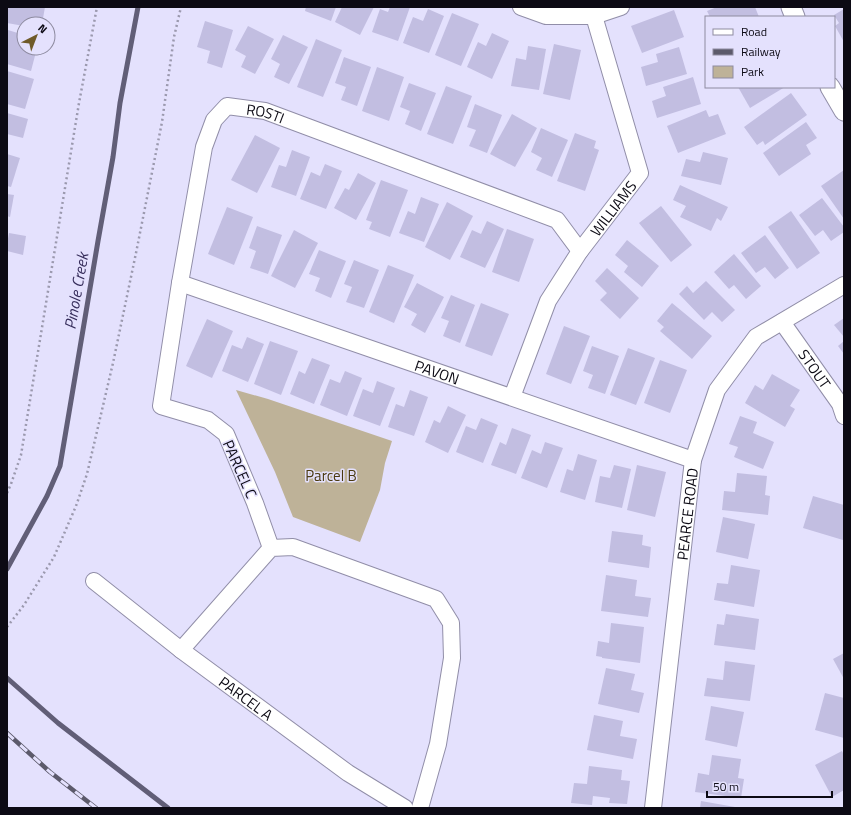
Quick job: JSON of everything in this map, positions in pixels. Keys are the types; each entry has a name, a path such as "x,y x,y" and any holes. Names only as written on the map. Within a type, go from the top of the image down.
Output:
{"street":[{"path":"521,7 546,16 621,7"},
{"name":"WILLIAMS","path":"512,397 548,301 580,251 640,173 593,11"},
{"path":"831,88 844,111"},
{"name":"ROSTI","path":"161,406 180,282 204,146 214,120 226,106 265,111 558,220 580,251"},
{"name":"PAVON","path":"180,282 693,460"},
{"name":"PEARCE ROAD","path":"653,808 693,460 717,390 756,337 844,285"},
{"name":"STOUT","path":"782,322 840,404 844,416"},
{"name":"PARCEL C","path":"161,406 208,420 226,434 255,503 270,548"},
{"path":"181,650 270,548 293,547 436,599 451,623 452,658 438,744 420,808"},
{"name":"PARCEL A","path":"94,581 181,650 348,773 405,808"}],"path":[{"path":"7,492 21,455 79,103 97,7"},
{"path":"7,627 24,605 54,557 76,506 87,474 113,363 136,253 162,122 174,37 181,7"}],"green space":[{"name":"Parcel B","path":"236,390 268,399 392,441 385,463 380,490 360,542 293,517 275,472"}],"building":[{"path":"8,7 45,7 43,16 16,16 16,25 7,23"},
{"path":"306,7 336,7 331,21 305,11"},
{"path":"342,7 374,7 360,35 335,22"},
{"path":"390,7 410,7 398,41 372,32 380,9 388,12"},
{"path":"717,7 755,7 759,16 710,16 707,11"},
{"path":"428,9 444,16 429,53 403,43 413,17 423,21"},
{"path":"844,9 844,42 835,26 839,23 834,15"},
{"path":"674,10 684,37 642,53 631,26"},
{"path":"452,13 479,24 461,66 435,55"},
{"path":"205,21 233,30 222,68 207,63 210,51 197,47"},
{"path":"248,26 274,39 255,74 241,67 246,56 235,50"},
{"path":"8,30 16,32 16,56 35,56 31,71 7,64"},
{"path":"492,33 509,41 492,79 467,67 478,42 486,46"},
{"path":"283,35 308,47 289,84 274,77 280,64 271,59"},
{"path":"316,39 342,50 323,97 297,87"},
{"path":"554,44 581,50 570,100 543,94"},
{"path":"528,46 546,49 539,90 511,86 516,58 526,60"},
{"path":"679,47 687,74 646,86 641,67 658,62 656,54"},
{"path":"344,57 371,67 357,106 341,100 346,87 335,83"},
{"path":"377,67 404,77 389,121 362,111"},
{"path":"7,71 34,79 25,109 7,104"},
{"path":"693,77 701,104 657,118 652,101 666,96 663,87"},
{"path":"409,83 436,93 421,131 405,124 410,111 400,107"},
{"path":"446,86 472,96 453,144 427,134"},
{"path":"739,88 783,88 750,108"},
{"path":"791,93 807,115 765,145 763,141 757,145 744,127"},
{"path":"475,104 502,115 487,153 469,146 476,130 467,127"},
{"path":"706,110 709,117 718,114 726,134 678,153 667,126"},
{"path":"7,113 28,119 23,138 7,134"},
{"path":"512,114 537,128 515,167 490,154"},
{"path":"806,122 817,138 806,145 811,154 779,176 763,153"},
{"path":"541,128 568,140 552,177 536,170 542,158 531,152"},
{"path":"575,133 596,141 594,148 599,150 585,191 557,181"},
{"path":"255,135 280,148 257,193 231,180"},
{"path":"292,150 310,157 296,196 271,187 279,165 286,167"},
{"path":"703,152 728,158 721,185 681,176 686,159 700,162"},
{"path":"7,154 20,158 11,187 7,186"},
{"path":"325,164 342,171 326,209 300,199 311,172 320,176"},
{"path":"844,170 844,219 821,186"},
{"path":"358,173 376,183 356,220 334,208 345,188 349,190"},
{"path":"381,180 408,190 390,237 369,229 372,222 366,220"},
{"path":"680,185 728,207 721,221 717,218 711,231 680,217 686,206 673,200"},
{"path":"7,194 14,195 10,217 7,216"},
{"path":"421,197 439,204 424,242 399,233 408,211 415,214"},
{"path":"822,198 844,227 844,232 831,241 823,230 815,236 799,215"},
{"path":"447,202 473,216 450,260 425,247"},
{"path":"661,206 692,245 671,262 639,223"},
{"path":"227,207 253,217 234,265 208,254"},
{"path":"791,211 820,253 797,269 768,227"},
{"path":"487,221 504,229 485,268 460,257 472,230 481,234"},
{"path":"257,226 282,235 268,274 250,268 256,251 249,248"},
{"path":"507,229 534,239 519,282 492,272"},
{"path":"294,230 318,243 295,288 271,276"},
{"path":"9,233 26,236 23,255 7,251"},
{"path":"765,235 789,268 775,279 765,267 756,273 741,253"},
{"path":"627,240 659,266 642,287 624,272 628,266 615,255"},
{"path":"319,250 346,261 331,298 315,291 320,278 309,274"},
{"path":"734,254 761,286 746,299 734,285 729,289 714,272"},
{"path":"354,260 379,270 364,308 346,302 352,287 344,284"},
{"path":"388,265 414,275 394,323 369,312"},
{"path":"607,268 639,298 620,319 600,300 607,293 595,281"},
{"path":"706,281 735,310 722,322 712,312 704,320 679,294 687,286 693,293"},
{"path":"417,283 444,297 425,333 411,325 417,314 404,307"},
{"path":"451,295 475,305 460,343 443,336 449,321 441,318"},
{"path":"481,303 509,314 492,356 465,346"},
{"path":"672,303 712,336 692,359 660,331 664,327 657,321"},
{"path":"844,318 844,337 834,325"},
{"path":"207,319 233,331 212,378 186,366"},
{"path":"564,326 590,336 571,384 546,374"},
{"path":"247,337 264,344 248,382 222,371 232,345 242,349"},
{"path":"270,341 298,351 281,395 254,384"},
{"path":"844,341 844,354 838,346"},
{"path":"592,346 619,356 605,394 588,388 593,375 583,371"},
{"path":"628,348 655,358 636,405 610,395"},
{"path":"312,358 330,365 314,404 290,394 299,371 305,374"},
{"path":"660,360 687,370 670,413 644,403"},
{"path":"345,371 362,378 347,416 320,405 330,379 340,383"},
{"path":"772,374 800,390 790,406 795,409 785,427 745,403 755,385 763,390"},
{"path":"377,381 395,388 380,426 353,416 363,389 373,393"},
{"path":"410,390 428,397 414,436 388,427 396,404 404,407"},
{"path":"448,406 466,415 448,453 425,442 434,420 440,423"},
{"path":"740,416 757,422 753,433 774,442 763,469 734,457 738,447 729,444"},
{"path":"481,418 498,425 483,463 456,452 466,426 476,430"},
{"path":"512,428 531,435 516,474 491,465 500,442 506,445"},
{"path":"545,442 563,448 547,488 521,478 532,450 541,454"},
{"path":"578,454 597,460 585,500 560,492 567,469 573,471"},
{"path":"614,465 631,469 622,508 595,502 600,476 610,478"},
{"path":"637,465 666,472 655,517 627,510"},
{"path":"737,473 767,476 765,495 770,496 768,515 722,510 724,491 735,492"},
{"path":"813,496 844,505 843,540 803,528"},
{"path":"723,517 755,524 748,559 716,552"},
{"path":"612,531 643,535 642,545 651,547 649,568 608,562"},
{"path":"731,565 760,570 754,607 714,600 717,583 728,584"},
{"path":"606,575 637,580 635,596 651,598 648,617 601,611"},
{"path":"726,614 759,619 755,650 714,645 717,624 724,625"},
{"path":"611,623 644,627 640,663 596,656 598,641 609,643"},
{"path":"844,653 844,679 833,659"},
{"path":"725,661 755,665 750,701 704,696 707,678 723,680"},
{"path":"606,668 635,674 631,690 644,693 639,713 598,704"},
{"path":"825,693 844,698 844,738 815,730"},
{"path":"711,706 744,712 737,747 705,740"},
{"path":"594,715 623,721 620,736 637,739 633,759 587,750"},
{"path":"842,751 844,755 844,790 832,797 815,765"},
{"path":"712,755 741,759 738,778 744,779 741,798 695,792 698,773 709,775"},
{"path":"589,766 622,770 621,780 630,781 627,804 609,803 610,798 593,796 592,805 571,803 574,783 587,784"},
{"path":"701,801 735,807 735,808 700,808"}],"waterway":[{"name":"Pinole Creek","path":"7,569 47,496 60,466 113,157 120,103 138,7"},
{"path":"7,678 58,723 168,808"}],"railway":[{"path":"7,733 50,772 96,808"}]}
